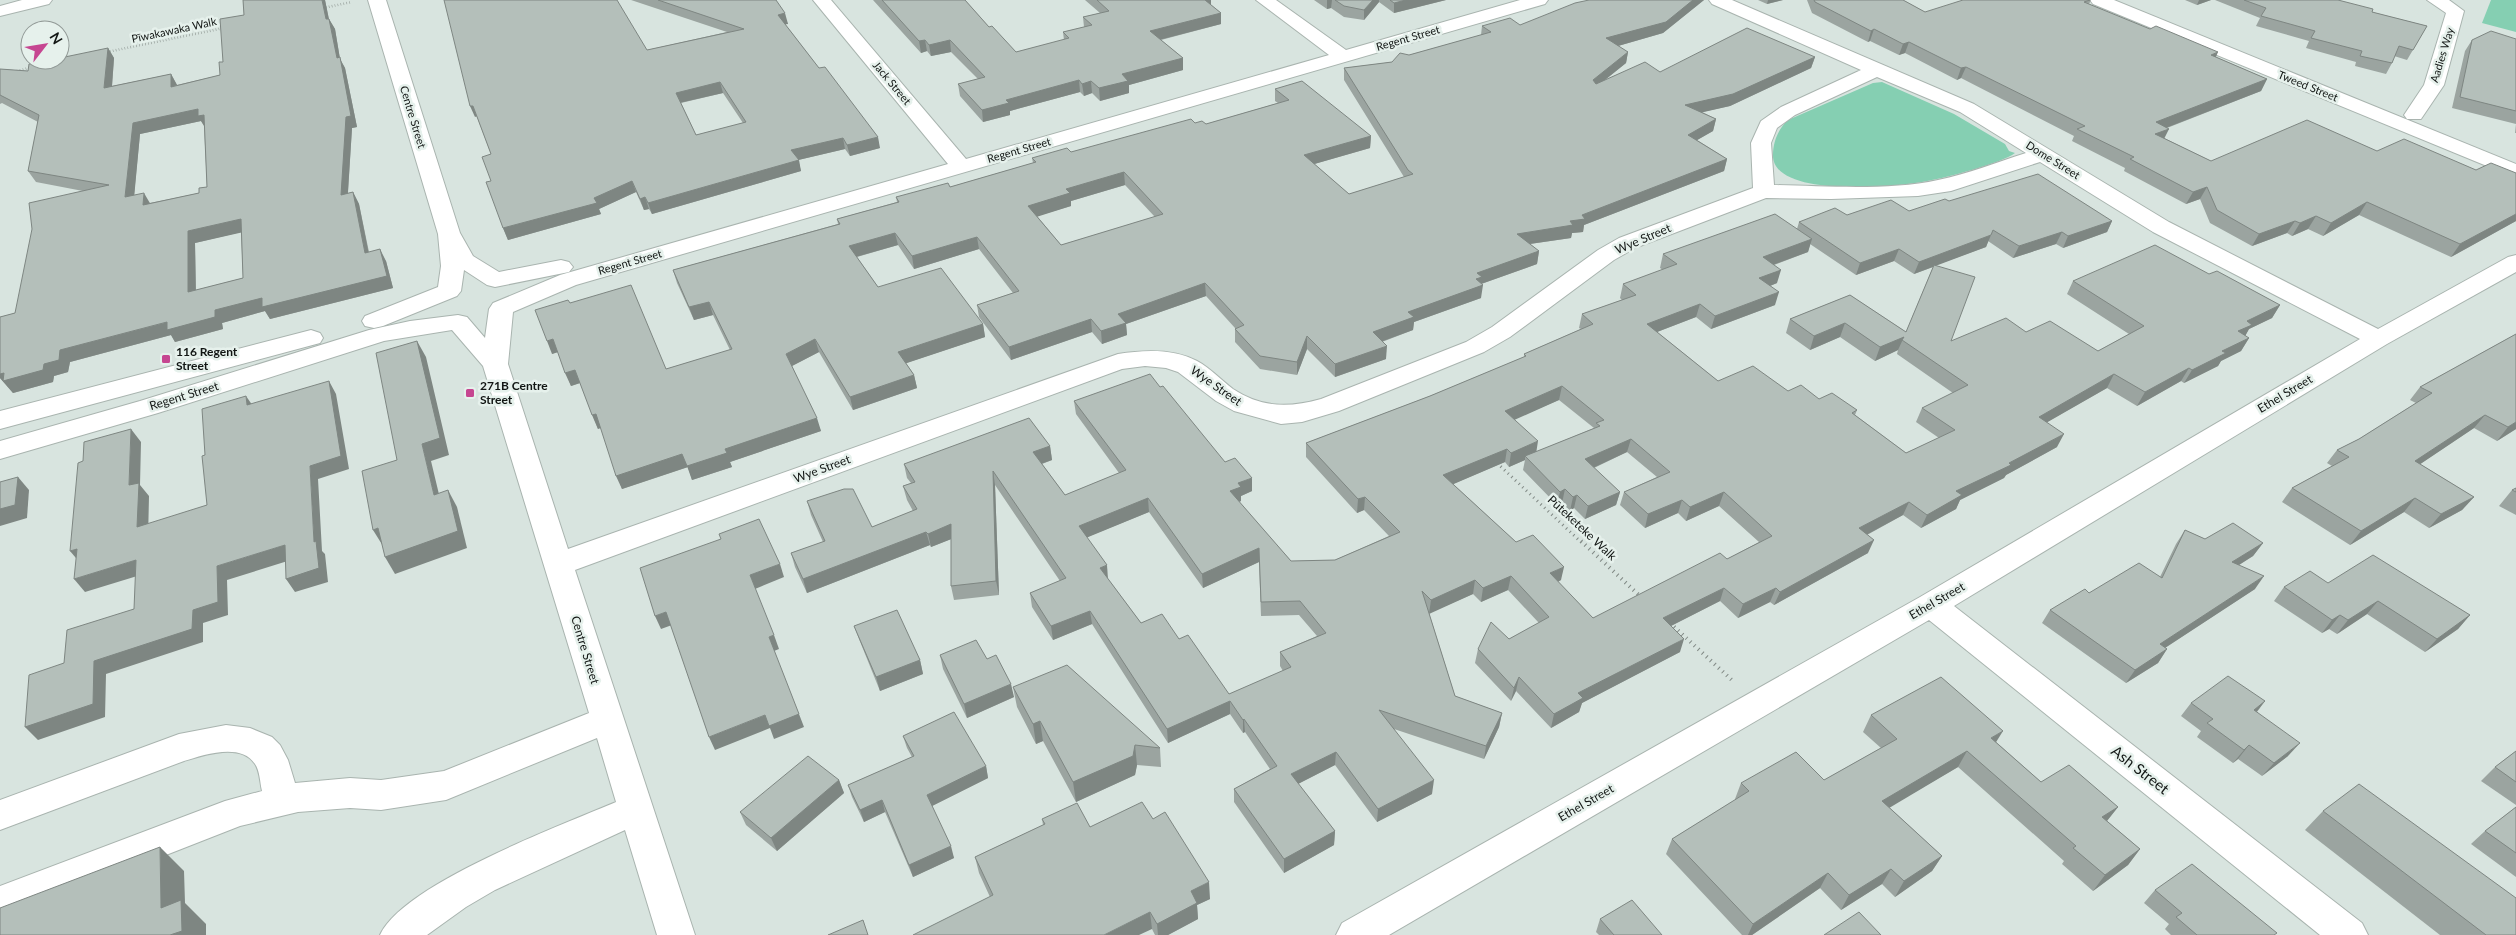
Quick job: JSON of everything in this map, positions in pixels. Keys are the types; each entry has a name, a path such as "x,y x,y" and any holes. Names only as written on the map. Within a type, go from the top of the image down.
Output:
{"street":[{"path":"0,11 43,0"},
{"name":"Centre Street","path":"377,0 449,234 453,266 448,292 436,305 436,311 439,317 457,322 495,364 676,935"},
{"name":"Jack Street","path":"822,0 957,161"},
{"path":"1265,0 1338,52"},
{"name":"Regent Street","path":"1338,52 1501,0"},
{"name":"Regent Street","path":"0,420 377,320 472,282 496,280 563,267 957,161 1338,52 1539,0"},
{"name":"Dome Street","path":"1718,0 1764,22 1879,69 1967,108 2161,227 2378,339"},
{"name":"Tweed Street","path":"2099,0 2516,172"},
{"name":"Tweed Street","path":"2133,0 2516,158"},
{"name":"Aadies Way","path":"2414,115 2434,85 2455,11 2436,0"},
{"path":"1764,191 1761,143 1768,125 1788,111 1879,69"},
{"name":"Wye Street","path":"558,564 1118,362 1145,358 1168,360 1188,366 1225,395 1243,406 1272,413 1302,413 1330,404 1475,347 1501,332 1606,255 1628,243 1764,191 1831,193 1918,190 1943,186 2043,154"},
{"name":"Regent Street","path":"0,450 149,407 378,335 410,328 481,319 568,280 957,161"},
{"name":"Centre Street","path":"449,234 464,260 496,280 510,286 512,290 509,302 502,309 495,364"},
{"name":"Ethel Street","path":"1355,935 1931,605 2378,339 2516,262"},
{"name":"Ash Street","path":"1931,605 2349,935"},
{"path":"0,903 208,821 281,801 322,795 381,795 446,785 607,720"},
{"path":"0,816 179,748 208,740 230,738 252,743 267,754 276,774 281,801"},
{"path":"398,935 434,905 483,877 636,809"}],"path":[{"path":"322,8 352,2"},
{"name":"Pīwakawaka Walk","path":"98,54 225,28"},
{"path":"10,72 20,70"},
{"name":"Pūteketeke Walk","path":"1496,462 1647,602"},
{"path":"1669,622 1734,682"}],"green space":[{"path":"2491,0 2516,0 2516,32 2482,23"},
{"path":"1882,82 1954,114 2005,144 2009,151 2015,153 1998,161 1959,173 1927,181 1891,186 1840,187 1814,184 1793,178 1778,169 1773,155 1774,145 1779,132 1788,120 1873,83"}],"building":[{"path":"243,0 322,0 326,19 329,19 337,58 340,57 351,116 346,117 341,195 353,192 365,253 380,249 387,276 262,307 262,298 215,310 215,317 167,330 167,322 60,350 59,360 44,364 43,370 3,381 4,373 0,374 0,317 15,313 32,229 29,203 109,185 28,171 39,115 0,95 0,69 28,71 70,70 70,56 108,48 104,88 171,74 171,87 220,75 219,62 223,62 220,19 244,15","holes":["198,109 198,116 204,115 207,187 199,188 199,193 143,205 144,193 125,197 133,123","241,219 243,278 188,292 188,231"]},
{"path":"444,0 617,0 647,50 744,29 658,0 776,0 785,13 778,15 819,68 825,67 878,137 847,145 843,138 791,150 799,160 648,203 645,197 640,199 632,181 594,198 597,203 503,228 486,182 491,181 482,157 491,154 473,106 470,106","holes":["720,82 746,122 696,135 676,93"]},
{"path":"882,0 965,0 989,27 992,26 1016,52 1069,38 1063,32 1092,25 1083,17 1109,11 1097,0 1205,0 1221,13 1150,31 1183,58 1122,74 1128,81 1099,88 1091,81 1082,84 1079,80 1006,100 1009,103 982,110 958,84 985,77 950,40 929,45 925,40 919,41"},
{"path":"1335,0 1373,0 1364,10 1344,6"},
{"path":"1390,0 1406,0 1394,3"},
{"path":"1589,0 1693,0 1666,22 1606,38 1628,52 1593,80 1596,84 1645,62 1660,72 1747,28 1815,57 1733,94 1685,105 1716,119 1688,135 1727,159 1582,215 1585,219 1570,221 1573,225 1517,234 1539,251 1477,273 1482,277 1476,279 1483,285 1408,312 1414,317 1373,332 1387,346 1335,364 1307,336 1297,362 1260,356 1235,329 1244,325 1205,283 1118,314 1126,323 1101,331 1091,319 1009,347 977,305 1019,291 977,237 912,256 895,233 849,246 878,287 941,268 983,324 898,352 914,375 850,397 815,339 786,354 817,418 725,449 727,453 687,466 682,454 616,476 596,414 592,415 575,370 565,373 553,339 547,341 535,310 568,300 570,303 631,285 666,369 732,349 709,302 689,307 673,270 840,224 837,219 899,202 896,197 948,183 950,187 1036,162 1032,158 1067,148 1071,152 1191,119 1195,123 1202,121 1206,124 1289,100 1275,89 1302,81 1371,136 1304,155 1349,194 1413,174 1408,170 1344,68 1392,62 1400,53 1409,55 1491,32 1482,26 1510,18 1520,25 1575,3","holes":["1124,172 1163,214 1061,245 1028,206 1070,193 1066,189"]},
{"path":"1814,0 1903,0 1925,12 1963,0 2090,0 2084,2 2150,29 2156,26 2218,52 2211,55 2267,79 2156,122 2169,129 2155,134 2211,161 2307,120 2377,151 2404,139 2476,170 2491,163 2516,173 2516,214 2460,244 2367,202 2331,223 2316,216 2300,223 2295,221 2259,234 2217,210 2207,187 2193,192 2130,159 2134,157 2077,129 2085,126 1966,67 1961,68 1909,42 1903,44 1874,29 1871,31"},
{"path":"2244,0 2338,0 2373,9 2372,12 2427,26 2413,50 2399,46 2392,63 2360,56 2362,51 2311,38 2315,31 2261,16 2266,8"},
{"path":"2491,31 2516,39 2516,111 2460,97 2472,40"},
{"path":"2038,174 2112,221 2068,236 2062,232 2019,246 1993,230 1991,235 1919,262 1899,249 1860,263 1799,222 1835,208 1847,215 1891,200 1909,211 1945,199 1949,201"},
{"path":"1775,214 1812,239 1763,257 1781,270 1759,278 1779,292 1715,316 1700,304 1647,324 1718,381 1753,366 1788,391 1801,385 1819,399 1832,393 1857,410 1852,413 1906,453 1955,430 1922,408 1968,385 1902,340 1904,337 1880,347 1845,323 1814,336 1790,319 1850,295 1906,332 1934,265 1975,277 1951,341 2006,318 2026,332 2050,321 2098,351 2144,326 2073,281 2155,245 2209,274 2217,271 2280,305 2247,321 2252,325 2238,331 2249,338 2222,351 2226,353 2192,370 2189,368 2145,392 2114,374 2039,417 2064,434 2009,463 2011,465 1956,491 1962,495 1927,515 1909,502 1859,528 1874,540 1780,592 1776,588 1743,604 1724,588 1663,618 1684,639 1578,693 1583,698 1554,714 1519,677 1514,688 1478,649 1491,622 1509,639 1549,617 1511,576 1483,588 1475,580 1431,600 1422,591 1455,696 1502,713 1486,746 1379,710 1434,780 1378,809 1336,752 1291,774 1335,831 1284,859 1234,789 1277,766 1244,719 1230,701 1167,729 1090,611 1051,626 1030,593 1066,578 993,471 996,581 951,586 951,524 803,579 791,553 825,541 807,501 844,489 853,489 872,527 917,509 903,486 915,482 904,464 1029,418 1050,446 1033,452 1065,495 1126,470 1074,401 1150,374 1160,387 1163,386 1225,462 1235,458 1252,478 1238,483 1241,487 1230,491 1291,561 1335,560 1400,532 1365,497 1358,499 1306,443 1430,396 1526,356 1524,354 1593,324 1582,314 1636,295 1623,284 1677,264 1663,254","holes":["1562,386 1604,420 1596,423 1600,426 1525,456 1560,492 1565,489 1573,497 1577,495 1588,506 1620,492 1585,459 1631,439 1670,472 1624,492 1648,514 1682,500 1690,507 1724,492 1772,536 1727,559 1720,553 1593,618 1550,573 1564,567 1533,535 1516,542 1443,475 1507,449 1511,453 1538,441 1505,411","1148,498 1202,574 1259,548 1261,602 1300,601 1326,633 1280,652 1291,667 1229,694 1188,635 1179,639 1162,614 1141,623 1100,568 1107,565 1079,526"]},
{"path":"2516,334 2516,422 2508,427 2485,415 2415,461 2474,497 2441,514 2415,498 2361,531 2292,488 2349,457 2337,450 2359,439 2432,393 2420,387"},
{"path":"417,341 440,438 422,444 434,495 448,490 458,531 385,557 378,528 373,530 362,471 397,460 376,353"},
{"path":"329,381 341,456 310,466 314,542 316,541 319,568 286,579 285,545 217,566 218,602 193,610 192,629 94,661 93,704 25,727 29,675 64,663 67,630 134,609 136,560 74,579 77,549 70,551 78,463 83,461 84,442 131,429 129,485 139,483 137,527 207,505 202,456 205,455 202,409 246,396 247,405"},
{"path":"18,477 15,505 0,509 0,482"},
{"path":"759,519 780,564 750,575 774,635 769,637 799,714 769,726 765,715 709,737 666,612 655,616 640,568 721,539 719,534"},
{"path":"2233,523 2263,543 2232,562 2264,576 2160,644 2167,649 2135,670 2050,610 2085,589 2089,593 2139,563 2162,578 2185,530 2205,539"},
{"path":"2373,555 2470,615 2437,639 2378,601 2348,620 2340,615 2332,620 2284,587 2310,571 2328,583"},
{"path":"897,610 920,660 876,677 854,626"},
{"path":"976,640 987,659 996,655 1011,684 964,704 940,655"},
{"path":"1067,665 1160,748 1135,745 1133,756 1073,782 1040,721 1033,724 1013,687"},
{"path":"2228,676 2265,701 2254,710 2300,743 2274,763 2249,745 2244,750 2207,723 2213,719 2191,703"},
{"path":"1941,677 2003,731 1991,738 2041,782 2069,765 2118,807 2102,817 2140,849 2105,875 2073,848 2076,846 1967,751 1882,801 1942,856 1904,881 1891,869 1849,895 1828,873 1753,924 1672,839 1749,791 1741,783 1796,752 1824,780 1897,739 1871,715"},
{"path":"954,712 986,766 927,795 951,846 909,865 882,800 860,810 848,785 914,756 903,736"},
{"path":"2516,751 2516,782 2495,767"},
{"path":"808,756 839,780 771,838 740,812"},
{"path":"2359,784 2516,898 2516,935 2486,935 2323,811"},
{"path":"1142,802 1153,819 1165,812 1209,882 1191,891 1197,903 1157,924 1150,912 1104,935 913,935 993,895 975,857 1045,824 1042,819 1077,803 1090,827"},
{"path":"2516,807 2516,853 2485,831"},
{"path":"160,847 161,908 181,900 182,931 170,935 0,935 0,908"},
{"path":"2192,864 2277,933 2274,935 2197,935 2176,917 2182,913 2155,890"},
{"path":"1632,900 1662,935 1614,935 1600,919"},
{"path":"1859,912 1881,935 1824,935"},
{"path":"863,920 868,935 828,935"}],"place":[{"name":"116 Regent Street","path":"166,359"},
{"name":"271B Centre Street","path":"470,393"}]}
